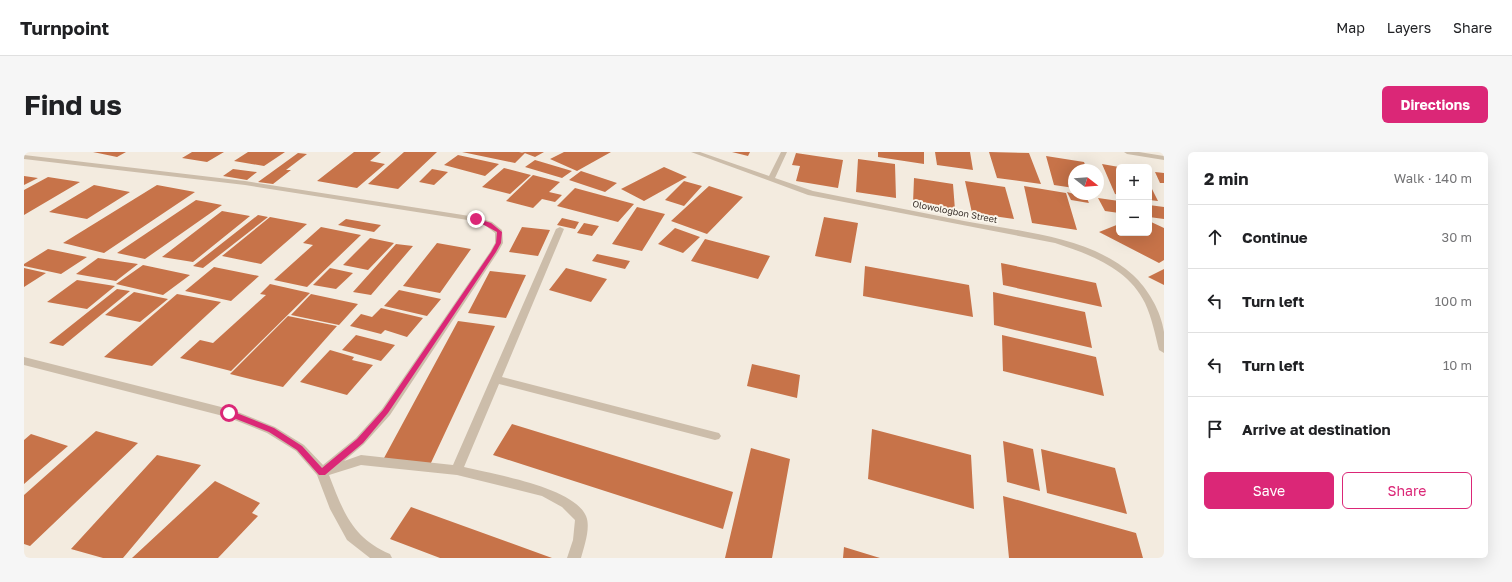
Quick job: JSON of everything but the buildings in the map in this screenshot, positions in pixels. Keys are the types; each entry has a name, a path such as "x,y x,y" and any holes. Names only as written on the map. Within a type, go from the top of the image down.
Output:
{"street":[{"name":"Olowologbon Street","path":"694,152 771,179 788,187 811,193 1057,241 1096,254 1127,273 1146,297 1164,350"},
{"path":"771,179 784,152"},
{"path":"1127,152 1164,158"},
{"path":"24,157 245,183 476,219 489,224 499,232 499,243 494,252 386,412 360,441 322,472"},
{"path":"457,470 560,228"},
{"path":"24,361 229,413 271,430 300,448 322,472 336,509 352,536 371,552 385,558"},
{"path":"496,379 715,436"},
{"path":"322,472 361,460 457,470 545,492 566,503 581,518 580,540 574,558"}],"route":[{"path":"229,413 271,430 300,448 322,472 360,441 386,412 494,252 499,243 499,232 489,224 476,219"}]}
